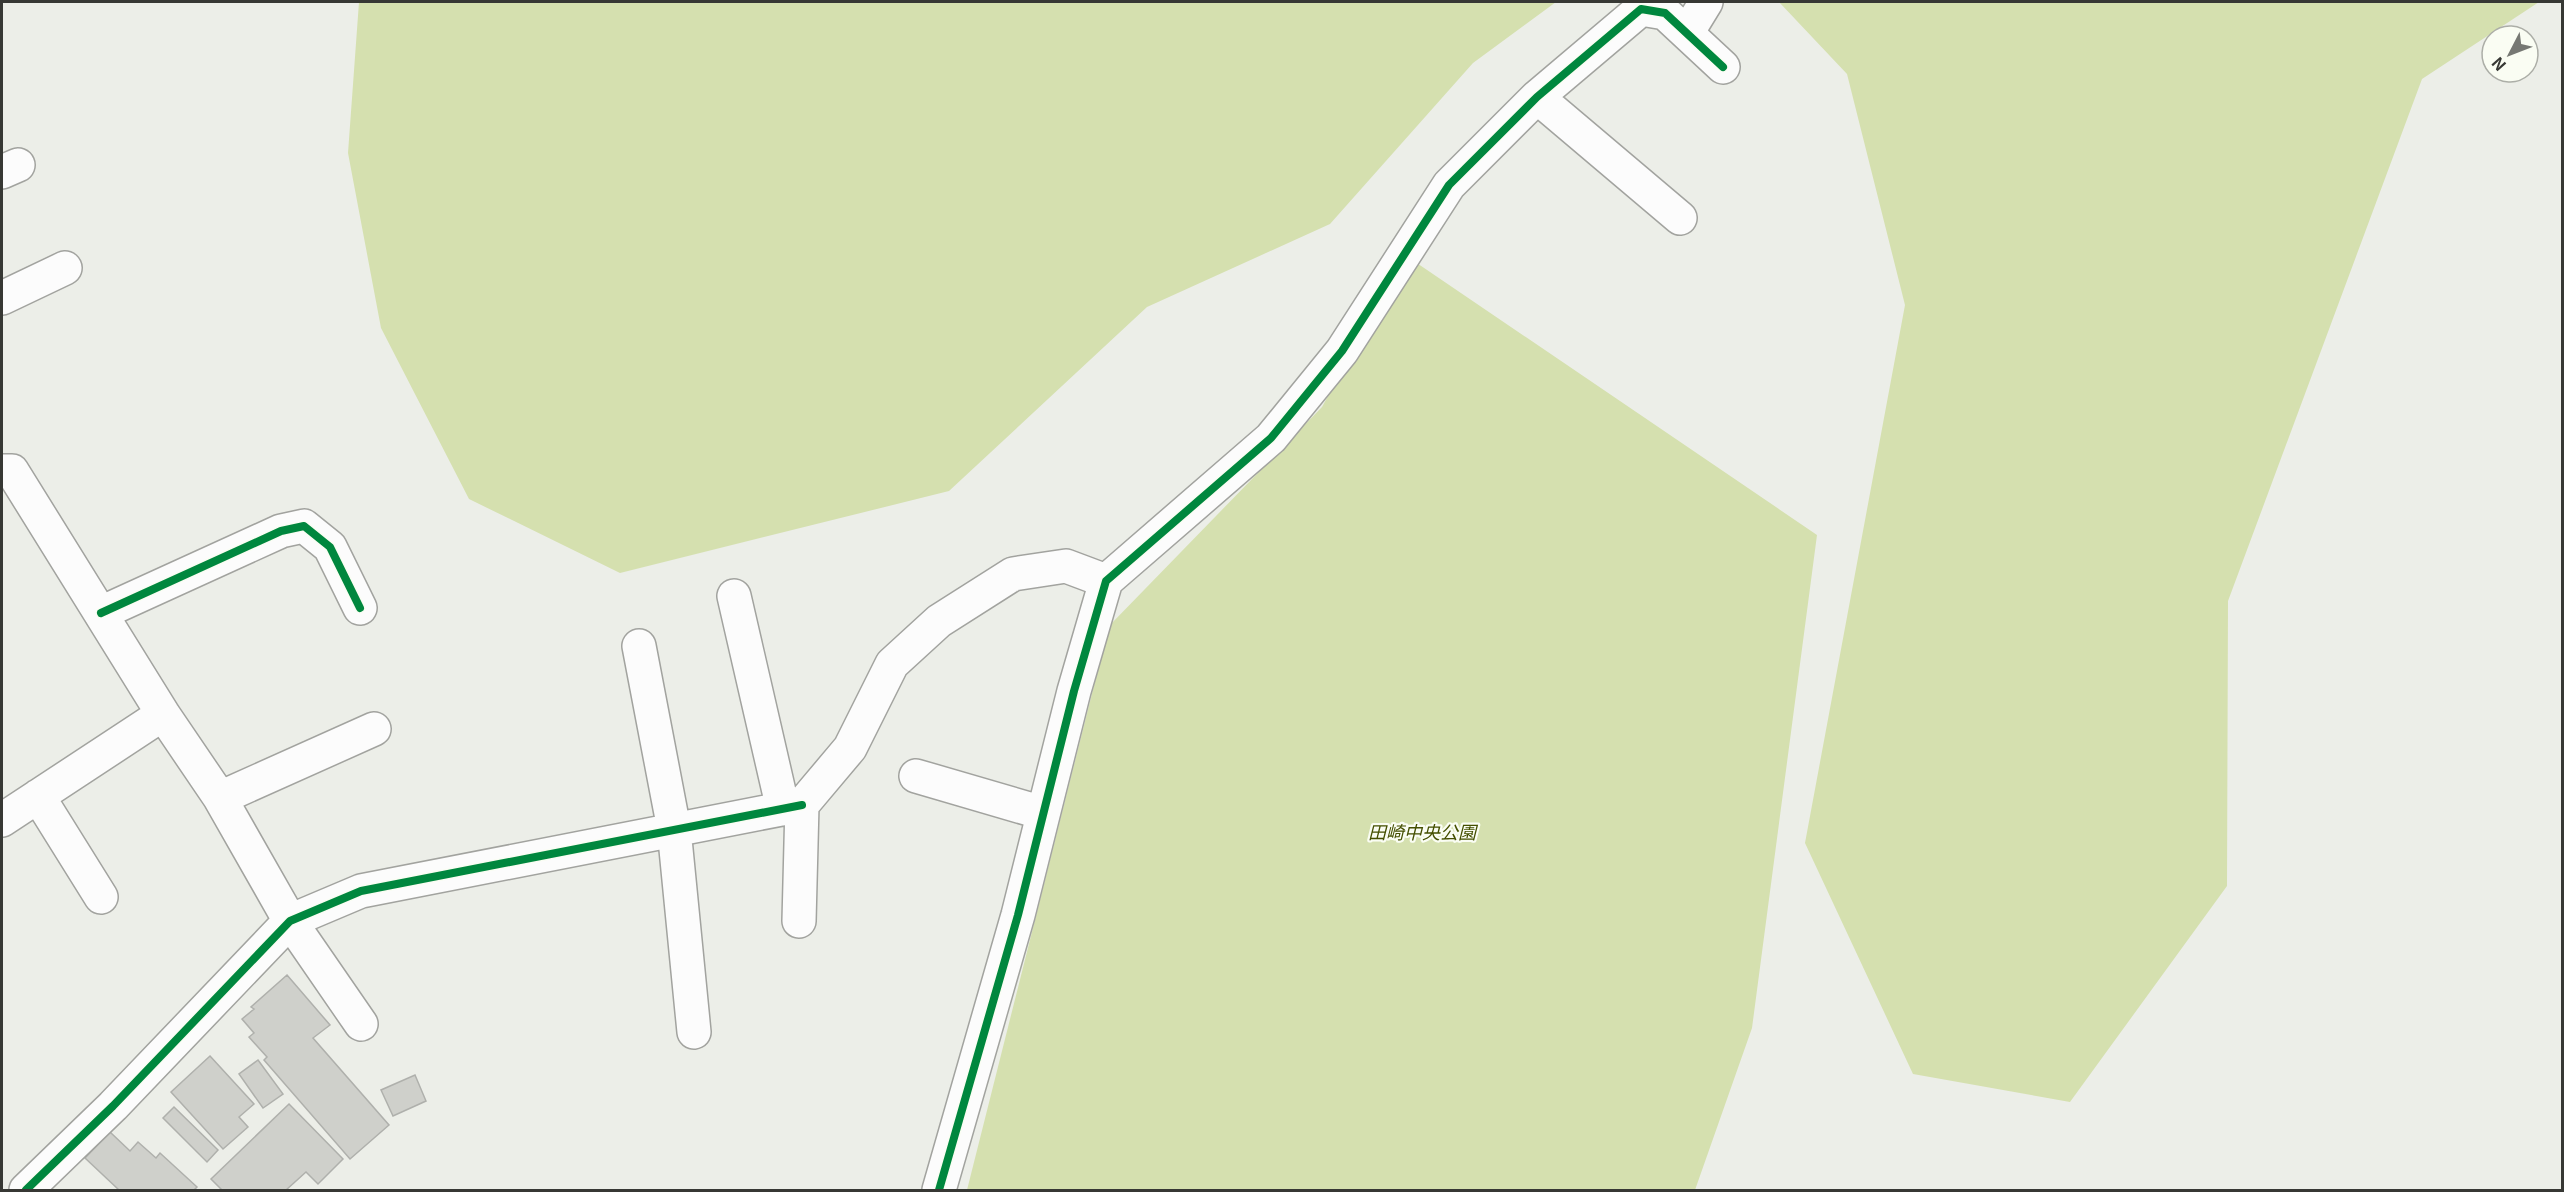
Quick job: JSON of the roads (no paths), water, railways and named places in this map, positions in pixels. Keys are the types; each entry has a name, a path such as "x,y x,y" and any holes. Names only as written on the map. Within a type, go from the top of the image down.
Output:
{"street":[{"path":"1687,33 1706,2"},
{"path":"939,1191 1018,915 1074,691 1106,581 1271,438 1342,351 1449,185 1537,97 1641,9 1665,13 1723,67"},
{"path":"1537,97 1680,218"},
{"path":"2,298 65,268"},
{"path":"5,464 163,714 220,798 290,921 361,1024"},
{"path":"101,613 281,531 304,526 330,547 360,608"},
{"path":"26,1191 183,1035 290,921 361,891 792,807 850,748 892,664 939,621 1013,574 1066,566 1106,581"},
{"path":"735,596 792,807 799,921"},
{"path":"639,645 674,829 694,1032"},
{"path":"2,820 163,714"},
{"path":"220,798 374,729"},
{"path":"916,776 1043,813"},
{"path":"38,796 101,897"}],"park label":[{"name":"田崎中央公園","path":"1422,831"}]}
